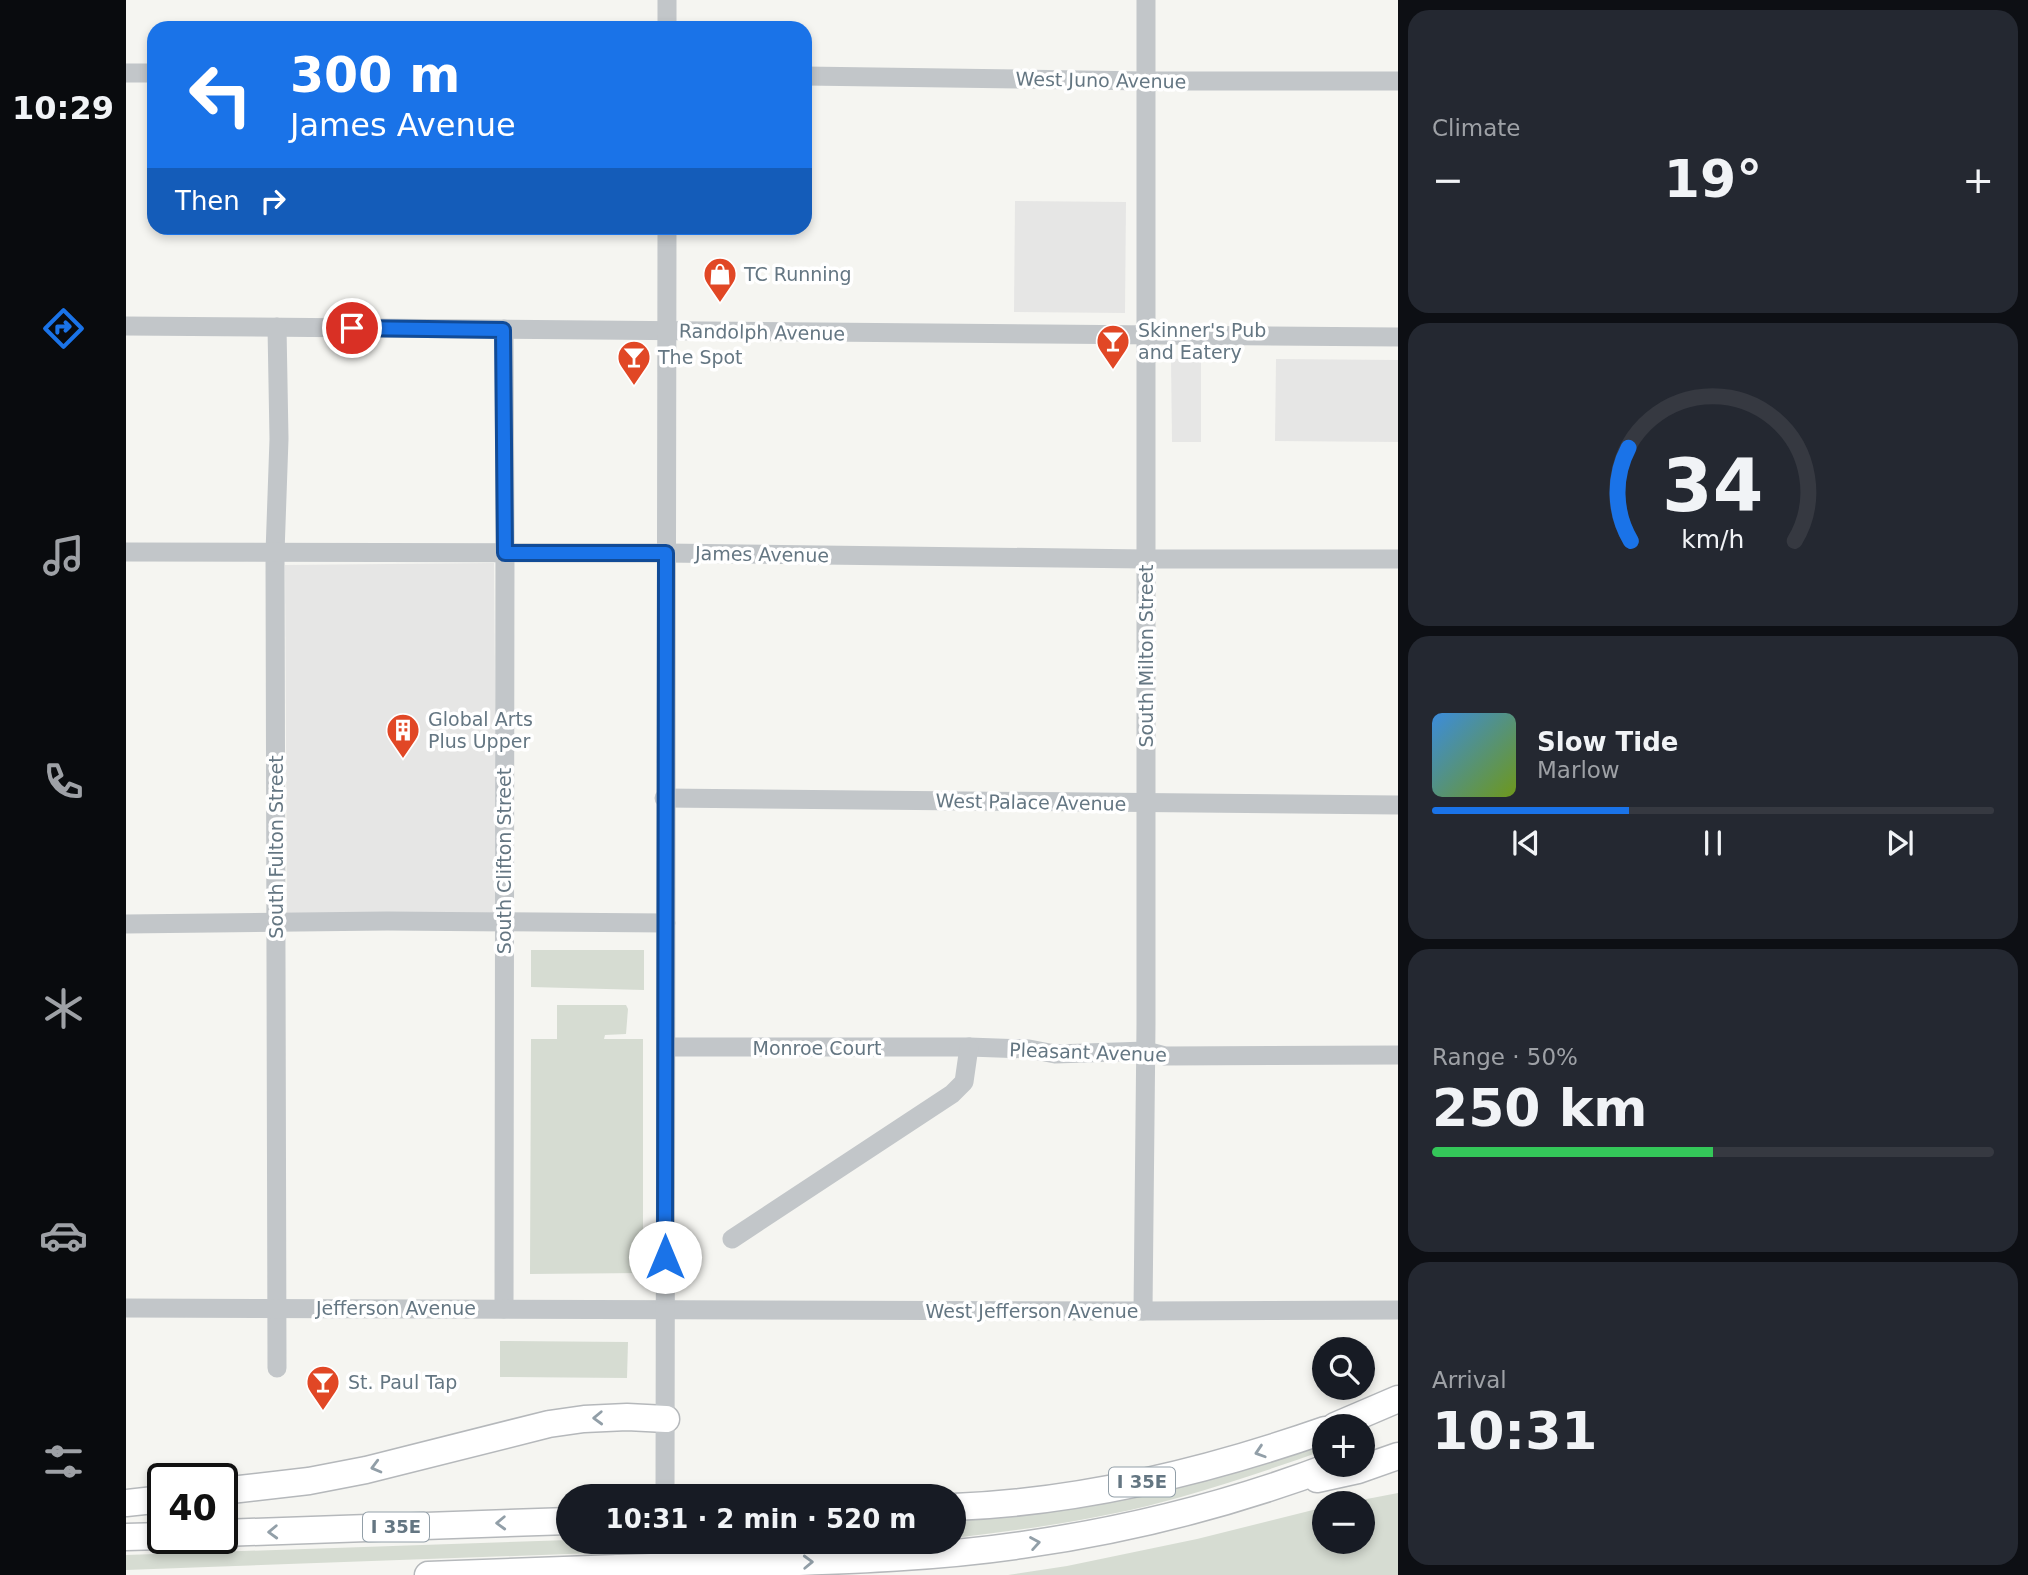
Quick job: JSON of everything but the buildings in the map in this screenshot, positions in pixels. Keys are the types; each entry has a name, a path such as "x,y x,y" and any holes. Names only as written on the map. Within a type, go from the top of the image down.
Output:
{"highway":[{"path":"1363,1414 1398,1399"},
{"path":"238,1489 309,1481 366,1470 548,1424 584,1419 666,1419"},
{"name":"I 35E","path":"966,1506 1067,1496 1171,1476 1246,1457 1312,1434"},
{"path":"1375,1448 1398,1438"},
{"path":"1257,1491 1357,1470 1398,1456"},
{"name":"I 35E","path":"428,1575 889,1559 1021,1546 1184,1513 1312,1472"},
{"path":"126,1503 147,1501"},
{"name":"I 35E","path":"238,1532 556,1521"},
{"path":"126,1537 147,1536"}],"street":[{"path":"667,0 667,21"},
{"name":"South Milton Street","path":"1143,1311 1146,1051 1146,0"},
{"path":"126,73 147,73"},
{"name":"West Juno Avenue","path":"812,76 1146,81 1398,81"},
{"path":"665,1484 664,798 667,235"},
{"name":"Randolph Avenue","path":"126,327 1398,337"},
{"name":"South Fulton Street","path":"276,327 279,439 275,553 278,1368"},
{"name":"South Clifton Street","path":"503,330 503,1309"},
{"name":"James Avenue","path":"126,552 1398,559"},
{"name":"West Palace Avenue","path":"664,798 1398,805"},
{"path":"126,924 387,921 666,923"},
{"name":"Monroe Court","path":"666,1047 968,1047"},
{"path":"732,1239 952,1094 964,1082 968,1047"},
{"name":"Pleasant Avenue","path":"968,1047 1029,1049 1055,1054 1146,1051 1165,1056 1398,1055"},
{"name":"Jefferson Avenue","path":"126,1308 665,1311"},
{"name":"West Jefferson Avenue","path":"665,1311 1398,1310"},
{"path":"664,1554 664,1575"}],"shaded area":[{"path":"1015,201 1126,202 1125,313 1014,312"},
{"path":"1201,358 1201,442 1172,442 1171,359"},
{"path":"1276,359 1398,360 1398,442 1275,441"},
{"path":"494,563 497,914 287,916 285,565"},
{"path":"531,950 644,950 644,990 531,987"},
{"path":"557,1005 626,1005 626,1034 605,1035 604,1039 643,1039 643,1273 530,1274 531,1039 557,1039"},
{"path":"500,1341 628,1342 627,1378 500,1377"},
{"path":"1312,1447 1312,1454 1181,1497 1069,1522 966,1537 966,1518 1134,1497 1231,1473"},
{"path":"1398,1493 1398,1575 1008,1575 1067,1566 1197,1539 1312,1510 1312,1554 1375,1554 1375,1497"},
{"path":"556,1540 556,1554 567,1554 126,1570 126,1555 238,1554 238,1551"}],"place":[{"name":"TC Running","path":"720,304"},
{"name":"Skinner's Pub and Eatery","path":"1113,371"},
{"name":"The Spot","path":"634,387"},
{"name":"Global Arts Plus Upper","path":"403,760"},
{"name":"St. Paul Tap","path":"323,1412"}],"route":[{"path":"352,328 503,330 505,553 666,553 665,1257"}]}
